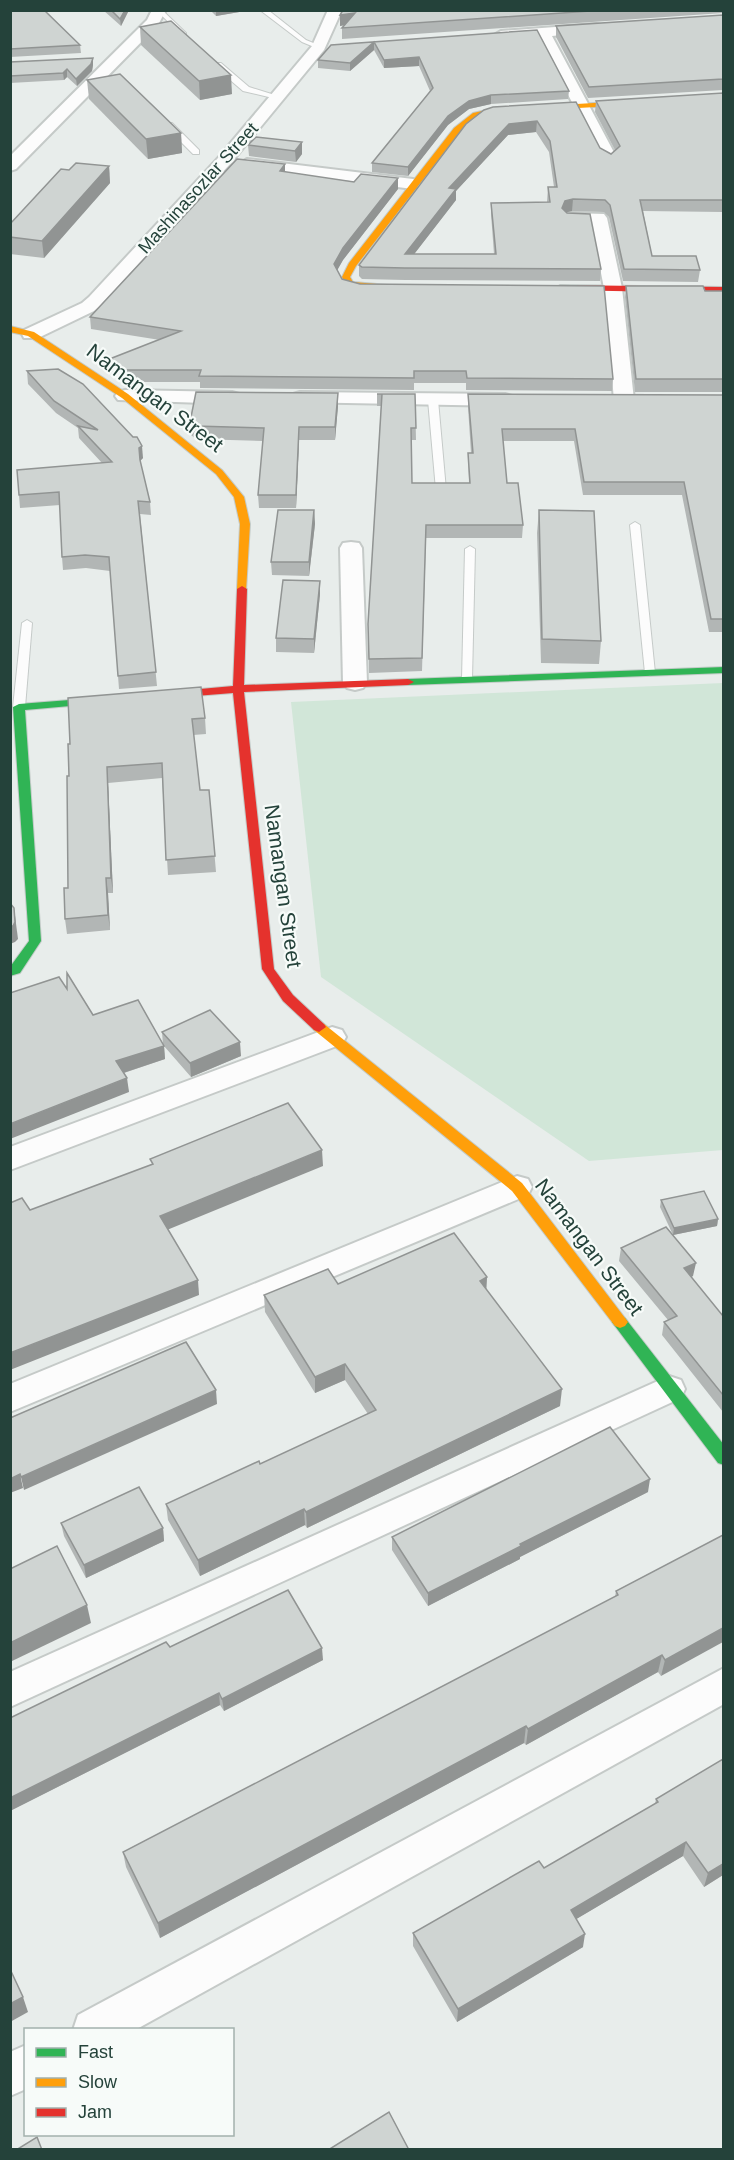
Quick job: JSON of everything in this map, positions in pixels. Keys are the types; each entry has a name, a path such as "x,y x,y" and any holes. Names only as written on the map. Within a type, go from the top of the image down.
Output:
{"street":[{"name":"Mashinasozlar Street","path":"31,334 88,307 95,301 224,161 277,97 325,47 335,10"},
{"path":"10,166 104,68 153,22 159,11"},
{"path":"484,36 613,27"},
{"path":"543,32 583,104 609,158"},
{"path":"403,289 360,287 350,284 346,277 352,265 413,184 457,130 476,115 491,111 583,104 723,97"},
{"path":"224,161 413,184"},
{"path":"572,218 598,218 613,288 624,400"},
{"path":"542,289 723,290"},
{"name":"Namangan Street","path":"10,329 31,334 125,396 219,472 239,497 245,524 238,688 268,969 279,988 312,1023 332,1036 517,1187 723,1458"},
{"path":"125,396 255,398"},
{"path":"279,398 529,400"},
{"path":"600,400 646,400"},
{"path":"351,548 355,683"},
{"path":"10,972 15,970 35,941 19,707 238,688 723,670"},
{"path":"10,1159 332,1036"},
{"path":"10,1399 517,1187"},
{"path":"10,1690 669,1389"},
{"path":"97,2028 723,1685"},
{"path":"10,2074 24,2067"}],"lane":[{"path":"263,10 304,41 325,47"},
{"path":"159,11 194,42"},
{"path":"211,58 246,89 277,97"},
{"path":"164,120 196,152"},
{"path":"433,400 441,490"},
{"path":"634,525 650,673"},
{"path":"467,679 470,549"},
{"path":"19,707 27,623"}],"green space":[{"path":"723,683 723,1150 589,1161 321,977 291,702"}],"building":[{"path":"10,10 44,10 80,45 10,49"},
{"path":"111,10 125,10 120,19"},
{"path":"343,10 605,10 342,28 355,13 340,15"},
{"path":"723,15 723,79 589,87 556,26"},
{"path":"171,21 231,75 199,81 140,27"},
{"path":"537,30 569,91 491,95 469,101 448,116 408,167 372,163 433,88 419,57 384,60 374,42 350,63 318,60 331,45"},
{"path":"93,58 91,64 76,79 67,69 63,73 10,76 10,62"},
{"path":"120,74 181,133 146,139 87,80"},
{"path":"723,93 723,200 640,200 652,256 696,256 700,270 624,269 610,205 605,200 573,199 565,201 562,208 567,213 590,214 601,269 405,268 362,267 359,265 466,124 484,110 493,107 576,102 600,148 611,154 620,146 596,101","holes":["537,121 550,141 557,187 548,187 550,202 491,203 496,254 405,254 456,189 449,188 509,124"]},
{"path":"256,137 302,142 295,151 248,145"},
{"path":"237,159 285,164 280,171 354,182 361,174 398,178 343,248 334,264 342,279 360,284 604,286 613,379 467,378 466,371 414,371 414,378 199,376 201,370 123,370 107,360 181,331 90,317"},
{"path":"76,163 109,166 42,241 10,237 10,224 61,169 69,170"},
{"path":"626,286 703,286 705,291 723,291 723,379 636,379"},
{"path":"58,369 83,384 133,437 137,437 142,446 139,448 140,460 150,502 138,501 156,672 118,676 109,557 85,555 62,557 59,492 19,495 17,470 112,462 78,426 98,430 54,401 27,371"},
{"path":"196,392 338,393 335,427 299,427 296,495 258,495 264,428 195,426 190,422"},
{"path":"382,394 415,394 416,428 411,428 412,483 470,483 468,453 473,453 468,394 723,395 723,619 711,619 684,482 584,482 575,429 502,429 507,483 518,483 523,525 426,525 422,658 369,659 368,624"},
{"path":"278,510 314,510 309,562 271,562"},
{"path":"539,510 594,511 601,641 542,639"},
{"path":"283,580 320,581 314,639 276,638"},
{"path":"201,687 205,718 192,719 200,790 209,790 215,856 166,860 162,763 107,767 111,878 106,878 108,915 65,919 64,888 68,888 67,776 69,776 68,744 70,744 68,698"},
{"path":"10,903 14,908 13,926 10,926"},
{"path":"67,973 93,1015 138,1000 164,1046 116,1061 127,1078 10,1124 10,993 59,977 67,989"},
{"path":"210,1010 240,1042 190,1063 162,1032"},
{"path":"288,1103 322,1150 160,1216 198,1280 10,1353 10,1203 22,1198 30,1210 153,1164 150,1159"},
{"path":"704,1191 718,1219 674,1228 661,1200"},
{"path":"666,1227 696,1263 684,1268 723,1316 723,1395 664,1322 677,1316 621,1248"},
{"path":"454,1233 487,1277 480,1281 562,1389 306,1512 304,1509 198,1560 166,1504 259,1461 260,1464 376,1410 345,1364 315,1377 264,1295 328,1269 338,1284"},
{"path":"186,1342 216,1390 21,1477 20,1474 10,1479 10,1418"},
{"path":"610,1427 650,1479 428,1593 392,1537"},
{"path":"139,1487 163,1528 84,1565 61,1523"},
{"path":"723,1535 723,1628 665,1660 662,1655 528,1729 526,1726 158,1923 123,1852 618,1595 616,1591"},
{"path":"57,1546 87,1605 10,1643 10,1569"},
{"path":"288,1590 322,1648 222,1699 219,1693 10,1798 10,1718 166,1642 170,1647"},
{"path":"723,1759 723,1864 708,1873 686,1842 571,1910 585,1934 458,2009 413,1933 539,1861 544,1868 658,1802 656,1799"},
{"path":"10,1969 23,1997 10,2004"},
{"path":"389,2112 409,2150 328,2150"},
{"path":"37,2137 42,2150 16,2150"}],"traffic: fast":[{"path":"628,103 724,97"},
{"path":"408,682 724,670"},
{"path":"10,972 15,970 35,941 19,707 145,697"},
{"path":"620,1322 724,1458"}],"traffic: slow":[{"path":"389,288 360,287 350,284 346,277 352,265 457,130 476,115 491,111 628,103"},
{"path":"10,329 31,334 125,396 219,472 239,497 245,524 242,589"},
{"path":"319,1027 517,1187 620,1322"}],"traffic: jam":[{"path":"560,288 724,290"},
{"path":"242,589 238,689 268,969 288,998 319,1027"},
{"path":"145,697 238,689 408,682"}]}
